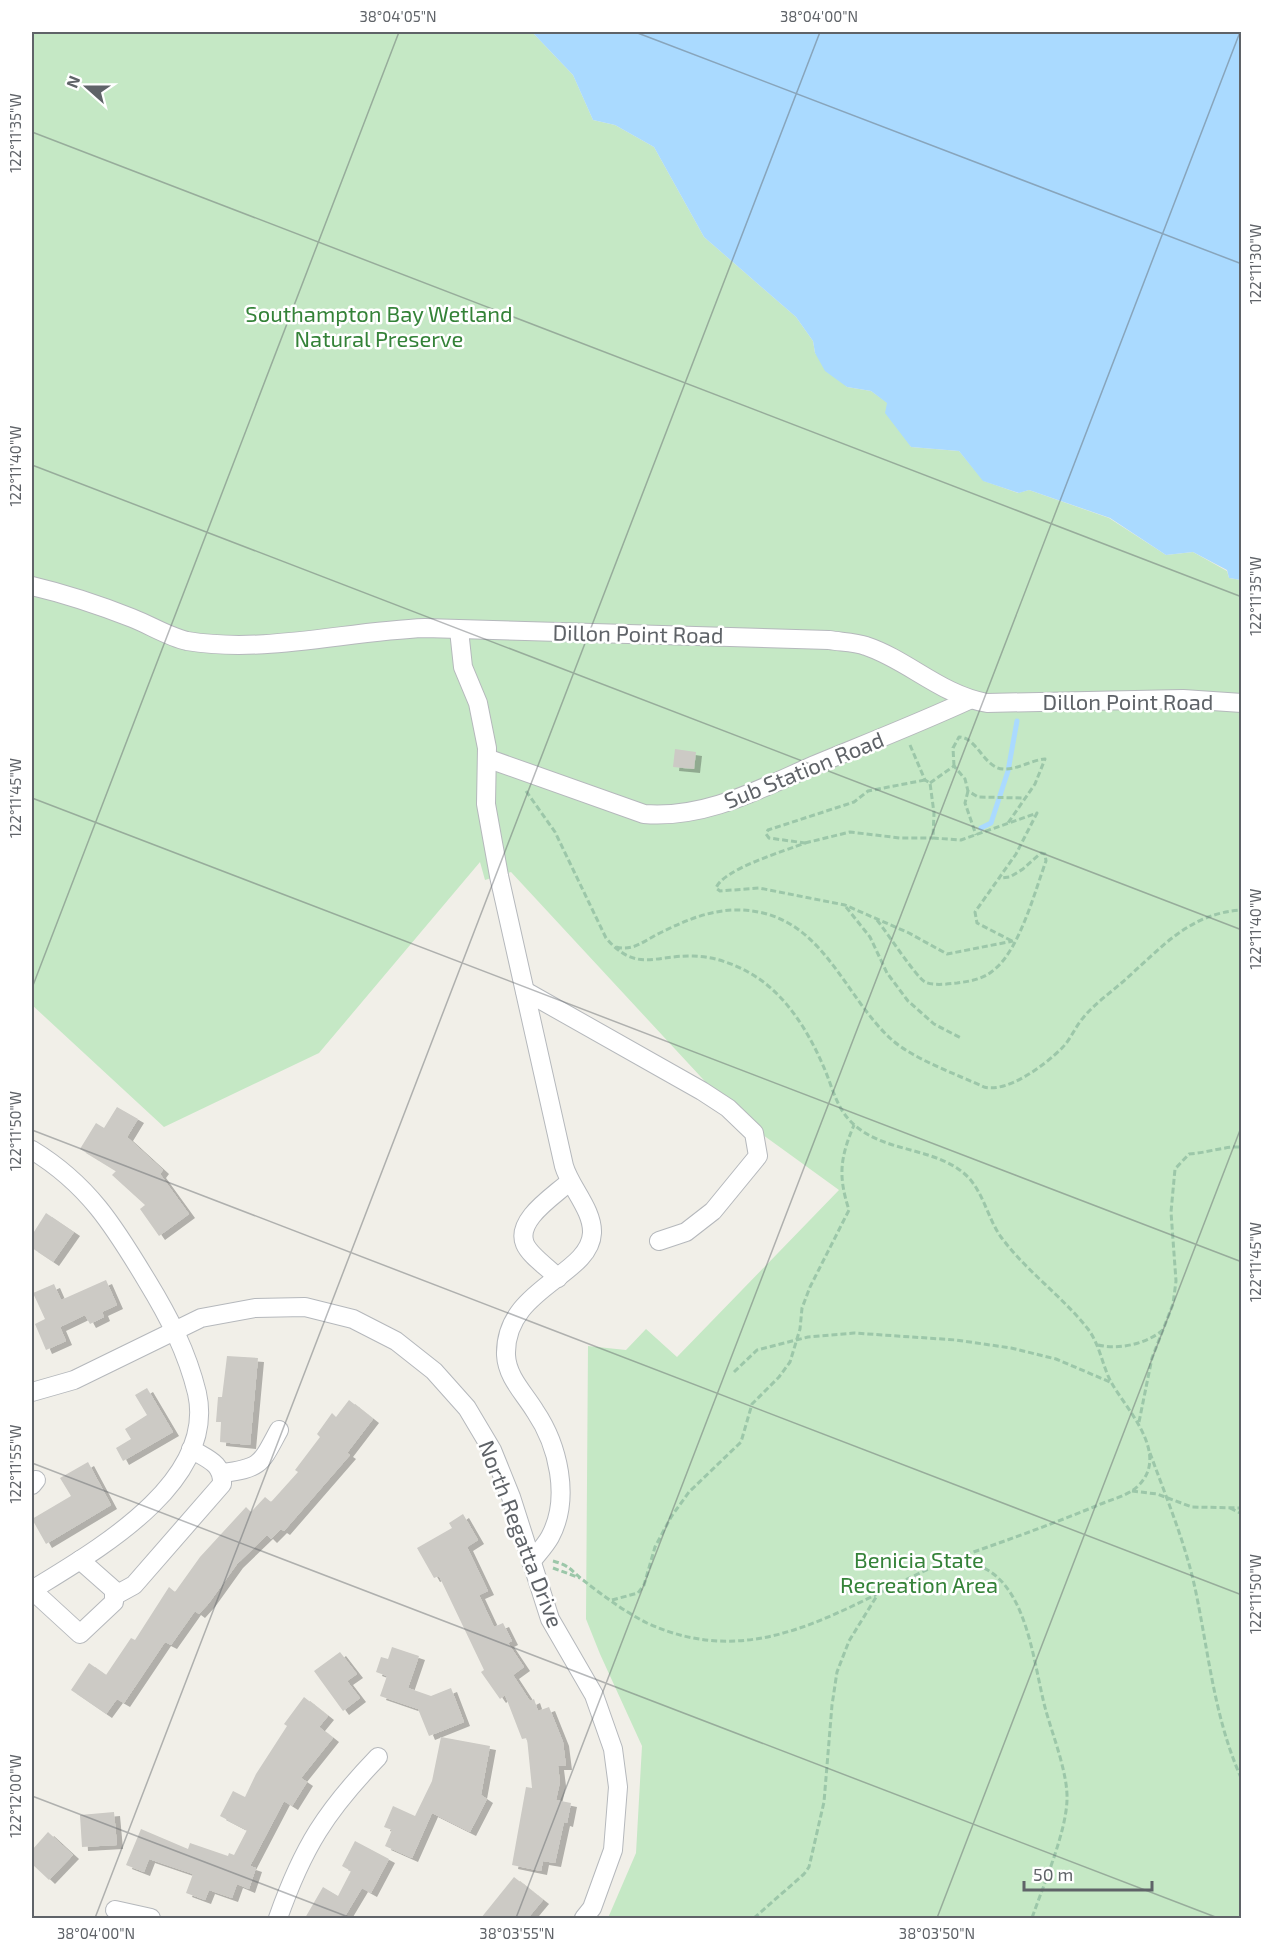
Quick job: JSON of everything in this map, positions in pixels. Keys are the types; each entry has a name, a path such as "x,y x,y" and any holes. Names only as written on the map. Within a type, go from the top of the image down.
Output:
{"street":[{"name":"Dillon Point Road","path":"32,586 85,599 183,640 218,645 262,645 390,629 829,640 866,646 969,699 998,703 1183,699 1242,703"},
{"path":"459,630 463,667 478,703 489,759 486,804 525,991 569,1182 585,1209 592,1234 585,1251 558,1278 521,1308 509,1331 506,1356 512,1378 537,1413 549,1437 561,1484 558,1514 550,1536 531,1562"},
{"name":"Sub Station Road","path":"489,759 511,769 644,814 664,815 731,802 818,764 903,731 969,699"},
{"path":"525,991 702,1091 728,1108 754,1133 758,1156 713,1211 686,1232 659,1241"},
{"path":"32,1150 78,1184 111,1221 176,1329 197,1395 197,1423 191,1449 172,1485 142,1512 80,1560 34,1584 80,1634 114,1602 114,1590 80,1560"},
{"path":"558,1278 526,1245 523,1235 525,1223 569,1182"},
{"name":"North Regatta Drive","path":"32,1392 74,1380 201,1318 255,1308 305,1307 353,1319 396,1341 434,1371 467,1408 495,1460 511,1497 550,1618 594,1695 613,1749 618,1787 612,1850 592,1908 584,1918"},
{"path":"223,1473 259,1465 279,1430"},
{"path":"114,1596 134,1585 222,1484 223,1473 218,1465 191,1449"},
{"path":"278,1918 293,1877 313,1835 344,1792 378,1756"},
{"path":"115,1910 151,1918"}],"path":[{"path":"903,731 925,780 930,783"},
{"path":"976,835 965,803 968,791 965,779 954,766 953,748 958,736 962,736 993,765 1003,769 1045,759 1035,784 1023,798 1007,825"},
{"path":"930,783 954,766"},
{"path":"511,769 555,832 603,932 614,947 632,960 648,961 692,956 713,958 747,971 779,995 815,1046 839,1106 854,1125 875,1139 935,1158 967,1177 978,1191 1000,1236 1067,1305 1098,1346 1111,1383 1138,1424 1149,1448 1167,1499 1195,1589 1209,1679 1226,1746 1242,1780"},
{"path":"805,843 770,838 766,834 768,830 854,802 868,791 925,780"},
{"path":"930,783 934,813 933,838"},
{"path":"968,791 978,797 1023,798"},
{"path":"1037,813 1016,854 978,906 975,918 986,929 1014,941 947,954 845,905 759,888 720,891 716,888 729,876 751,864 805,843 850,832 900,838 961,840 1037,813"},
{"path":"876,918 912,970 924,981 936,984 982,978 1001,964 1031,909 1046,861 1045,854 1041,853 1010,877 1000,878"},
{"path":"845,905 870,937 887,973 908,1000 934,1024 961,1038"},
{"path":"614,947 630,948 693,918 717,911 751,910 780,918 812,940 824,952 858,1003 891,1039 905,1049 984,1087 998,1089 1031,1072 1063,1048 1083,1017 1170,938 1203,919 1228,911 1242,910"},
{"path":"612,1600 638,1593 644,1585 655,1547 671,1516 689,1492 741,1442 752,1404 780,1377 790,1362 798,1340 802,1308 810,1287 849,1210 841,1186 841,1164 854,1125"},
{"path":"1138,1424 1152,1358 1173,1304 1176,1281 1171,1212 1175,1169 1189,1154 1242,1147"},
{"path":"1098,1346 1112,1349 1124,1347 1156,1336 1165,1328"},
{"path":"734,1372 757,1350 798,1340 854,1333 956,1340 1056,1359 1111,1383"},
{"path":"531,1562 554,1561 568,1565 580,1578 643,1621 678,1636 698,1640 739,1642 795,1632 837,1615 879,1592 942,1563 1046,1526 1130,1491 1138,1486 1145,1474 1149,1448"},
{"path":"1130,1491 1146,1492 1192,1507 1242,1506"},
{"path":"1229,1508 1242,1514"},
{"path":"942,1563 964,1561 990,1571 1016,1602 1031,1644 1067,1801 1050,1868 1032,1918"},
{"path":"531,1562 580,1578"},
{"path":"754,1918 809,1867 824,1802 837,1672 849,1641 879,1592"}],"green space":[{"path":"32,32 532,32 573,75 593,120 615,125 654,147 704,237 796,317 813,341 815,353 847,387 871,391 888,403 911,447 959,451 984,481 1018,493 1029,490 1109,518 1166,555 1193,552 1227,571 1229,578 1241,580 1241,1918 608,1918 636,1853 642,1746 586,1619 588,1346 626,1350 646,1329 677,1357 839,1190 738,1117 511,872 485,880 480,862 319,1053 164,1127 32,1005"}],"water":[{"path":"532,32 1241,32 1241,580 1229,578 1227,570 1193,552 1166,555 1110,518 1029,490 1019,493 983,481 959,451 911,447 885,413 887,403 871,391 847,387 825,371 815,353 813,341 796,317 704,237 654,147 615,125 593,120 573,75"}],"building":[{"path":"675,749 696,752 694,769 673,767"},
{"path":"117,1107 138,1119 127,1137 163,1170 160,1174 189,1214 159,1236 140,1209 145,1205 112,1175 116,1171 80,1149 96,1123 104,1128"},
{"path":"46,1213 74,1232 53,1262 32,1248 32,1235"},
{"path":"106,1280 117,1305 102,1312 104,1317 90,1324 85,1315 60,1327 66,1341 46,1350 35,1324 45,1319 33,1293 54,1284 61,1300"},
{"path":"227,1356 258,1358 250,1445 220,1442 221,1422 216,1422 218,1397 222,1397"},
{"path":"147,1388 173,1432 123,1461 116,1448 131,1439 125,1429 147,1415 135,1395"},
{"path":"349,1400 373,1419 347,1453 350,1455 284,1531 281,1529 271,1539 267,1535 237,1564 199,1614 195,1611 171,1645 165,1642 124,1703 117,1699 106,1714 71,1690 89,1663 106,1675 131,1638 135,1640 169,1587 175,1592 200,1557 246,1507 251,1512 265,1497 271,1502 298,1472 295,1470 320,1437 317,1434 332,1413 336,1417"},
{"path":"88,1462 111,1505 46,1544 32,1519 71,1496 60,1478"},
{"path":"463,1514 478,1540 467,1547 488,1591 479,1595 494,1627 503,1623 512,1641 508,1643 524,1667 513,1675 530,1701 534,1699 538,1711 549,1707 563,1742 566,1766 558,1766 560,1782 556,1800 571,1803 567,1823 564,1822 555,1863 543,1861 541,1871 512,1865 526,1787 532,1788 527,1738 522,1739 505,1695 500,1699 481,1672 484,1670 439,1576 434,1578 417,1548 452,1528 449,1523"},
{"path":"392,1647 419,1656 408,1688 431,1696 451,1688 464,1722 429,1736 418,1709 380,1696 387,1676 376,1672 381,1657 388,1659"},
{"path":"340,1652 357,1674 347,1681 360,1698 343,1711 314,1671"},
{"path":"304,1697 328,1716 319,1727 333,1738 301,1778 307,1782 292,1806 284,1801 250,1866 256,1868 249,1889 237,1884 232,1898 209,1890 205,1900 186,1893 193,1874 149,1859 144,1872 126,1865 141,1829 188,1849 190,1843 228,1856 229,1853 234,1855 247,1830 220,1816 233,1791 245,1797 256,1774 287,1726 284,1724"},
{"path":"441,1737 490,1746 481,1795 487,1799 470,1832 432,1813 412,1858 385,1846 392,1830 384,1827 393,1806 415,1816 432,1781"},
{"path":"114,1812 117,1845 82,1847 80,1815"},
{"path":"48,1832 73,1855 49,1880 32,1864 32,1850"},
{"path":"355,1841 389,1859 371,1893 362,1888 344,1918 305,1918 323,1887 338,1896 351,1871 342,1866"},
{"path":"514,1877 543,1900 528,1918 481,1918"}],"waterway":[{"path":"981,828 991,823 1008,771 1017,721"}],"park label":[{"name":"Southampton Bay Wetland Natural Preserve","path":"379,326"},
{"name":"Benicia State Recreation Area","path":"919,1572"}]}
